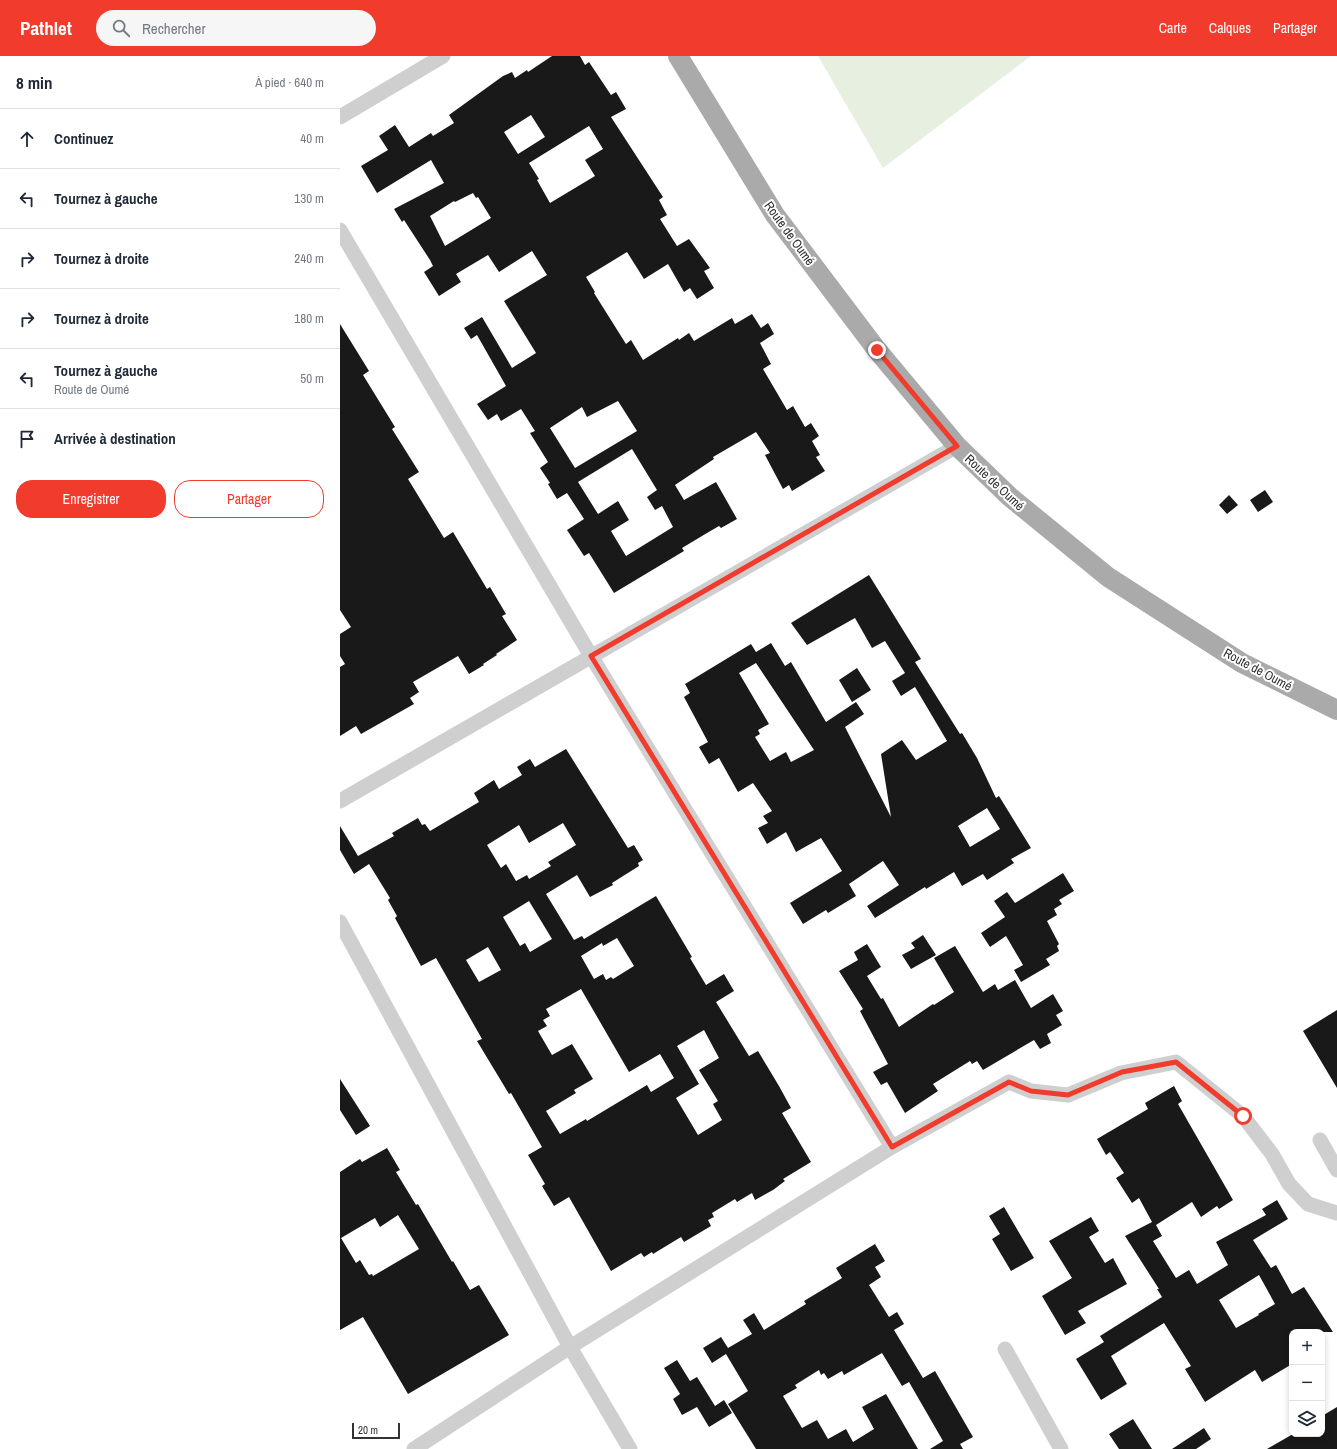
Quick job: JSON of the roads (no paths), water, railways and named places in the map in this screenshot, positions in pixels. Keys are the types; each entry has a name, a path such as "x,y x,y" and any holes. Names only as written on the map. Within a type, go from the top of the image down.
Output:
{"main road":[{"name":"Route de Oumé","path":"678,56 775,215 877,350 957,446 1010,497 1108,577 1242,663 1337,710"}],"street":[{"path":"340,118 443,56"},
{"path":"340,230 591,656 892,1147"},
{"path":"340,801 957,446"},
{"path":"340,922 570,1347 630,1449"},
{"path":"414,1449 570,1347 892,1147 1009,1082 1031,1091 1068,1095 1122,1072 1176,1062 1243,1116 1272,1154 1289,1184 1308,1204 1337,1213"},
{"path":"1320,1140 1337,1170"},
{"path":"1005,1349 1060,1449"}]}
